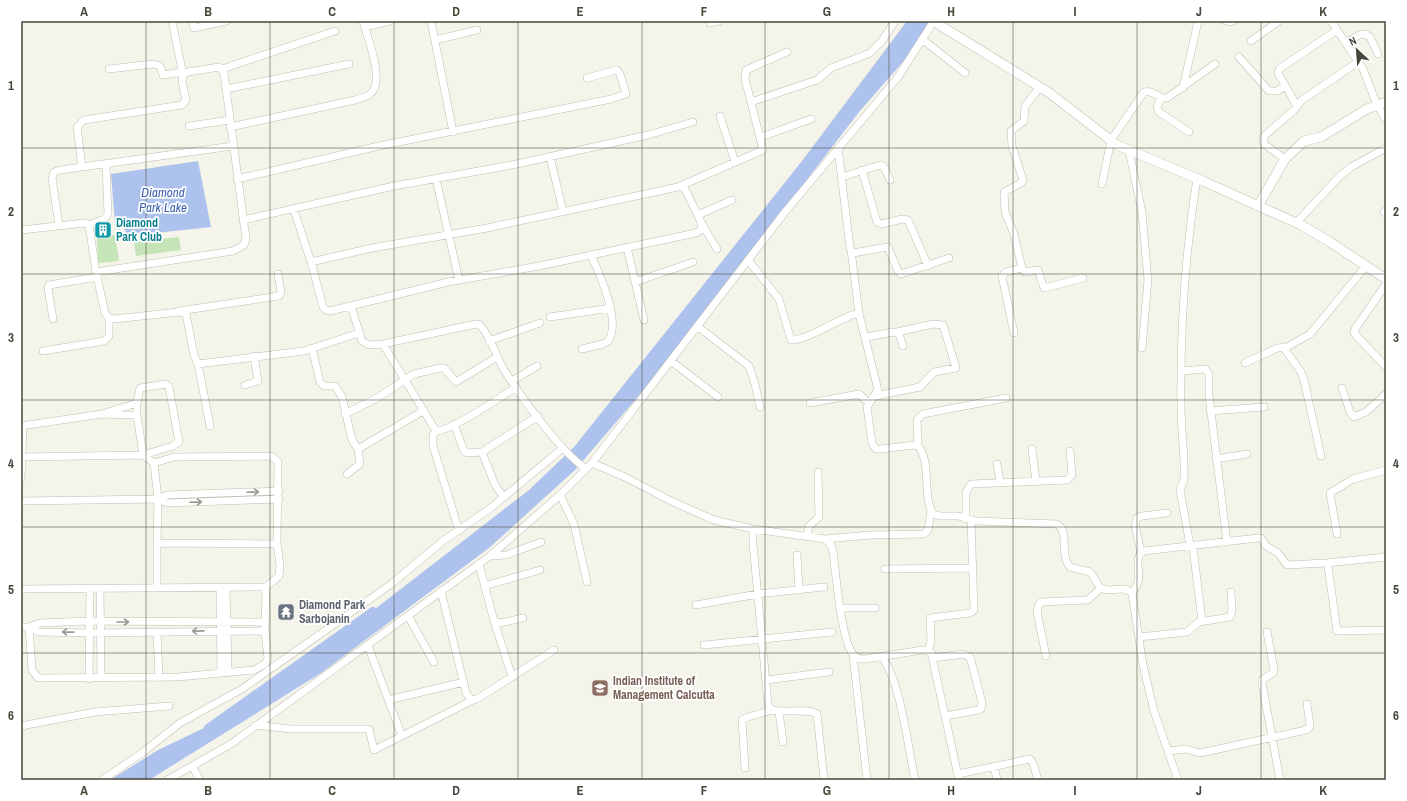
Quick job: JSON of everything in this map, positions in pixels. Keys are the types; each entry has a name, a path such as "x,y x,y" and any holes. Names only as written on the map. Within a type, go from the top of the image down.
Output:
{"street":[{"path":"82,167 77,127 84,120 182,104 186,100 172,21"},
{"path":"192,21 194,28 224,21"},
{"path":"189,126 230,124 355,100 370,94 376,85 377,75 364,24 390,21"},
{"path":"431,21 453,132"},
{"path":"710,23 719,21"},
{"path":"751,102 817,80 831,68 870,53 882,41 895,21"},
{"path":"1183,88 1198,21"},
{"path":"1226,21 1233,21"},
{"path":"1252,41 1279,21"},
{"path":"1332,21 1369,82 1377,105 1386,120"},
{"path":"167,780 231,744 342,662 368,646 490,556 560,495 584,468 592,463 748,260 838,148 898,77 922,39 936,22 1040,87 1111,140 1129,151 1197,178 1296,223 1330,242 1386,279"},
{"path":"435,40 477,30"},
{"path":"1297,106 1278,73 1279,69 1337,30"},
{"path":"109,69 153,64 160,66 163,75 219,67 222,69 335,31"},
{"path":"1346,43 1359,35 1366,34 1370,37 1378,54"},
{"path":"922,39 965,73"},
{"path":"311,262 448,234 487,228 683,185 763,150 761,137 745,79 746,70 787,52"},
{"path":"1239,57 1269,92 1277,91 1285,86"},
{"path":"1285,159 1262,140 1263,137 1318,88 1358,62"},
{"path":"226,89 349,64"},
{"path":"1102,184 1111,140 1144,92 1150,91 1161,98 1167,98 1216,64"},
{"path":"53,319 48,288 49,286 96,274 239,249 244,245 246,239 222,69"},
{"path":"237,179 379,146 611,99 626,94 620,74 617,70 586,78"},
{"path":"1040,87 1025,106 1024,121 1011,132 1012,146 1023,180 1018,185 1007,190 1004,195 1005,212 1014,234 1022,268 1025,272 1038,270 1044,288 1083,278"},
{"path":"1161,98 1157,108 1159,112 1189,132"},
{"path":"1258,206 1285,159 1304,141 1321,137 1377,105 1386,102"},
{"path":"720,116 735,162"},
{"path":"761,137 811,119"},
{"path":"243,220 648,136 693,122"},
{"path":"59,226 52,178 54,172 233,146"},
{"path":"838,148 859,314 878,390 869,403 868,423 874,447 881,449 918,446"},
{"path":"1296,223 1339,177 1351,167 1386,148"},
{"path":"1129,151 1142,212 1148,280 1142,348"},
{"path":"550,157 563,211"},
{"path":"21,230 85,223 89,225 104,219 108,214 106,164"},
{"path":"842,177 862,170 883,166 890,180"},
{"path":"862,170 878,222 882,224 908,220 928,266"},
{"path":"1197,178 1188,239 1184,286 1180,406 1184,479 1180,490 1190,545 1192,548 1202,621"},
{"path":"436,179 459,280"},
{"path":"683,185 702,224 717,249"},
{"path":"698,215 732,200"},
{"path":"294,210 311,262 323,307 326,310 351,306 459,280 696,233 701,230 702,224"},
{"path":"43,351 104,341 109,336 109,318 105,313 96,274 89,225"},
{"path":"626,247 644,320"},
{"path":"851,250 855,254 888,247 899,273 901,274 949,258"},
{"path":"582,349 603,344 610,338 611,308 604,284 591,254"},
{"path":"748,260 779,300 791,340 822,330 852,313 859,314"},
{"path":"635,282 693,262"},
{"path":"1245,363 1268,351 1293,344 1312,332 1366,266"},
{"path":"1014,333 1002,276 1006,272 1022,268"},
{"path":"109,318 114,319 179,312 278,296 281,292 278,274"},
{"path":"1386,284 1355,329 1354,333 1386,367"},
{"path":"351,306 362,341 369,345 383,344 476,324 482,328 496,357 514,384 564,449 584,468"},
{"path":"550,317 611,308"},
{"path":"179,312 186,314 194,355 198,364 210,426"},
{"path":"489,341 540,323"},
{"path":"866,338 933,324 943,325 956,368 934,372 920,387 875,396"},
{"path":"697,326 749,366 760,407"},
{"path":"198,364 304,351 359,332"},
{"path":"897,332 902,346"},
{"path":"383,344 404,381 436,431"},
{"path":"1283,347 1301,372 1304,380 1321,456"},
{"path":"312,348 320,382 324,386 335,386 338,390 342,397 352,440 358,448 360,464 347,474"},
{"path":"246,385 258,381 254,356"},
{"path":"345,414 414,374 444,368 456,382 496,357"},
{"path":"670,361 718,397"},
{"path":"459,531 433,446 433,435 436,431 454,424 514,384 536,366"},
{"path":"1182,371 1207,371 1210,410 1227,542"},
{"path":"22,457 143,455 173,446 179,442 169,387 166,384 140,388 137,403 137,415 143,455 154,463 158,499 157,588"},
{"path":"1342,388 1350,412 1354,417 1366,412 1386,394"},
{"path":"810,403 859,394 869,403"},
{"path":"592,463 627,478 671,501 714,520 753,529 808,535 825,539 871,535 924,534 928,530 931,511 926,471 918,446 917,420 923,414 1006,398"},
{"path":"21,478 22,426 102,414 137,403"},
{"path":"1210,410 1245,410 1264,407"},
{"path":"358,448 423,411"},
{"path":"102,414 137,415"},
{"path":"454,424 466,453 482,452 538,416"},
{"path":"102,780 142,753 180,723 242,689 390,585 443,541 459,531 504,497 564,449"},
{"path":"1032,449 1036,481"},
{"path":"928,650 931,642 930,618 970,613 974,610 973,568 968,520 968,487 975,482 1067,480 1071,478 1073,470 1070,451"},
{"path":"482,452 496,485 504,497"},
{"path":"1216,459 1247,454"},
{"path":"21,589 266,587 279,576 280,565 277,544 279,495 278,462 271,456 174,457 154,463"},
{"path":"997,464 1000,482"},
{"path":"1337,534 1330,496 1332,491 1353,479 1386,470"},
{"path":"808,535 809,526 819,517 818,472"},
{"path":"21,501 158,499 167,495 279,495"},
{"path":"560,495 574,524 587,582"},
{"path":"931,511 936,516 958,516 968,520 1057,524 1063,532 1067,564 1073,568 1090,572 1101,588"},
{"path":"1166,513 1137,518 1135,525 1141,553 1138,559 1138,582 1132,593 1143,665 1154,711 1161,735 1169,751 1178,780"},
{"path":"753,529 768,704 776,711 783,742"},
{"path":"1141,553 1150,550 1261,538 1266,546 1278,553 1287,565 1326,563 1386,556"},
{"path":"825,539 831,546 833,552 845,633 853,655 867,780"},
{"path":"490,556 506,555 541,542"},
{"path":"157,543 277,544"},
{"path":"797,555 800,590"},
{"path":"1326,563 1328,566 1337,631 1386,630"},
{"path":"479,564 494,621 512,677"},
{"path":"885,569 973,568"},
{"path":"484,586 540,570"},
{"path":"223,587 224,673"},
{"path":"25,627 32,670 38,678 159,678 254,670 265,664 268,659 265,631 266,587"},
{"path":"696,605 758,594 824,587"},
{"path":"89,679 90,588"},
{"path":"100,588 101,678"},
{"path":"1046,656 1037,612 1038,604 1042,602 1088,600 1101,588 1125,589 1132,593"},
{"path":"441,591 468,697 473,700"},
{"path":"1139,637 1187,632 1202,621 1230,617 1232,610 1231,592"},
{"path":"841,608 875,608"},
{"path":"408,616 434,662"},
{"path":"494,621 500,623 523,618"},
{"path":"25,627 40,623 89,621 223,623 265,622"},
{"path":"25,627 39,632 89,633 265,631"},
{"path":"157,632 159,678"},
{"path":"704,645 832,632"},
{"path":"1267,632 1274,669 1273,673 1262,680 1262,684 1280,780"},
{"path":"368,646 402,736"},
{"path":"256,725 291,728 369,729 374,750 473,700 554,650"},
{"path":"853,655 858,658 882,657 928,650"},
{"path":"928,650 931,652 933,658 958,777 994,766 1030,759 1033,763 1038,780"},
{"path":"933,658 963,654 970,657 982,702 981,709 945,716"},
{"path":"882,657 889,666 916,780"},
{"path":"766,680 829,672"},
{"path":"388,700 464,682"},
{"path":"1169,751 1186,749 1200,753 1300,733 1309,728 1307,704"},
{"path":"21,726 94,712 169,706"},
{"path":"745,768 742,720 748,717 776,711 811,712 816,714 824,780"},
{"path":"192,766 200,780"},
{"path":"994,766 997,780"}],"green space":[{"path":"115,235 119,261 98,263 97,237"},
{"path":"179,237 181,250 136,256 134,242"}],"water":[{"path":"907,21 930,21 910,54 859,112 660,371 575,470 489,548 321,673 149,780 110,780 158,750 229,716 318,653 529,490 574,447 802,161"},
{"name":"Diamond Park Lake","path":"198,161 211,227 127,236 124,227 115,224 111,174"}],"waterway":[{"path":"208,728 373,611"}],"place":[{"name":"Diamond Park Club","path":"103,230"},
{"name":"Diamond Park Sarbojanin","path":"286,612"},
{"name":"Indian Institute of Management Calcutta","path":"600,688"}]}
